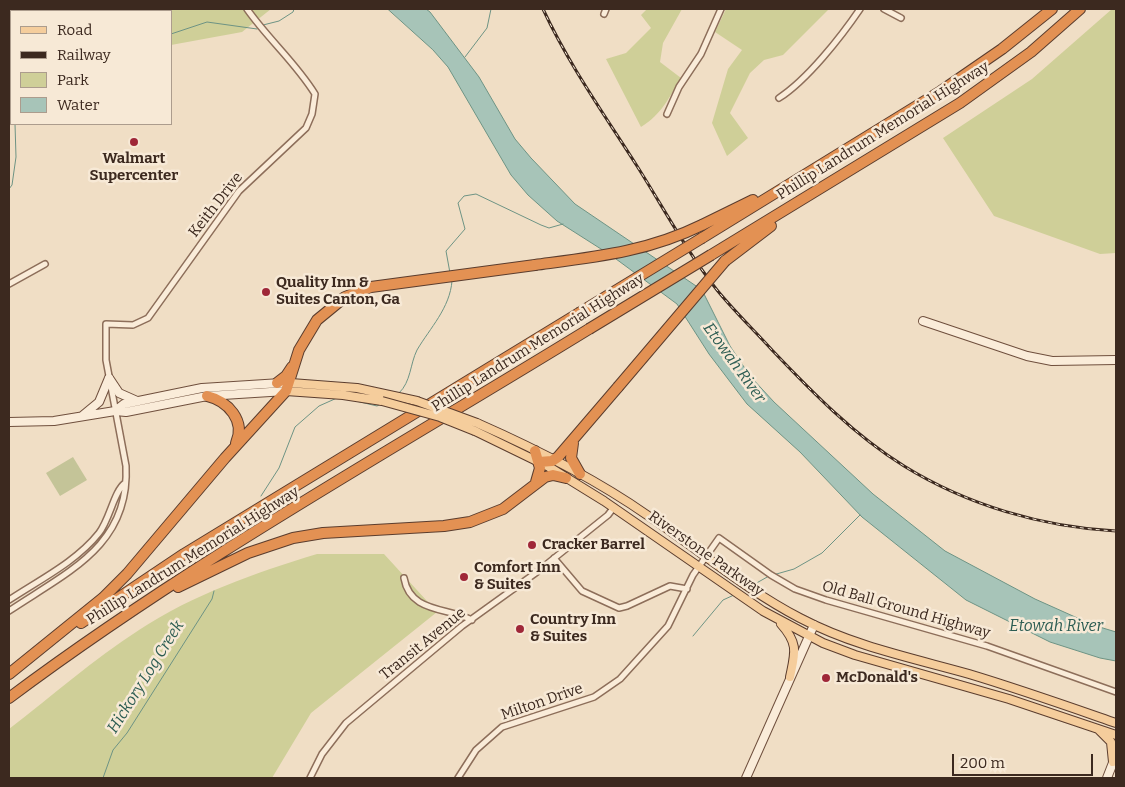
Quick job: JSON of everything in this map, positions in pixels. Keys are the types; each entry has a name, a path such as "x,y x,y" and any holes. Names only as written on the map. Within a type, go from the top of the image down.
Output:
{"highway":[{"path":"1014,40 1045,9"},
{"name":"Phillip Landrum Memorial Highway","path":"9,674 115,599 184,554 941,91 1014,40 1052,9"},
{"name":"Phillip Landrum Memorial Highway","path":"9,698 134,608 960,103 1008,70 1080,9"},
{"path":"539,462 554,460 574,441 725,261 761,233 901,140"},
{"path":"276,383 286,376 294,364 312,326 323,314 344,297 371,287 639,250 671,239 802,177"},
{"path":"9,674 115,586 288,387 294,364"},
{"path":"207,396 220,401 234,413 239,434 235,447"},
{"path":"574,441 571,458 580,474"},
{"path":"535,450 540,471 536,482"},
{"path":"134,608 236,558 273,543 323,533 444,526 470,522 503,508 536,482 549,476 566,478"}],"main road":[{"path":"923,321 1027,356 1052,361 1116,360"},
{"path":"82,416 100,400 109,378 124,396 139,401"},
{"path":"115,410 124,404 221,386 276,383 288,387"},
{"path":"9,422 37,422 115,410 126,412 207,396 288,387 357,388 392,395 442,410 476,427"},
{"name":"Riverstone Parkway","path":"288,387 382,401 476,427 535,450 580,474 646,514 754,591 814,625 860,643 1016,688 1116,723"},
{"name":"Riverstone Parkway","path":"476,427 614,507 778,620 809,636 855,655 1009,699 1116,735"},
{"path":"778,620 791,634 794,643 795,650 790,677"},
{"path":"746,778 814,625"},
{"path":"1098,729 1110,742 1115,759 1107,778"}],"street":[{"name":"Keith Drive","path":"9,611 79,564 97,548 110,532 120,514 127,490 125,483 126,462 109,378 105,344 106,324 133,325 148,318 239,191 283,149 297,139 306,128 312,114 315,94 303,74 265,34 247,9"},
{"path":"667,114 680,87 701,54 721,9"},
{"path":"779,98 791,91 849,26 860,9"},
{"path":"884,9 901,18"},
{"path":"9,284 45,264"},
{"path":"9,600 74,556 92,541 108,518 119,488 125,483"},
{"name":"Transit Avenue","path":"310,778 322,754 346,723 462,626 554,558 608,515 614,507"},
{"name":"Old Ball Ground Highway","path":"706,556 719,538 771,575 795,589 826,600 986,646 1116,692"},
{"name":"Milton Drive","path":"458,778 476,750 502,727 594,697 620,678 668,626 686,589 706,556"},
{"path":"554,558 582,591 619,608 674,585 686,589"},
{"path":"404,578 406,589 412,598 422,605 461,614 472,620"}],"green space":[{"path":"9,9 271,9 242,32 172,45 172,10 10,10 9,18"},
{"path":"647,9 682,9 663,43 660,62 681,78 659,111 641,127 606,59 626,53 651,28 641,15"},
{"path":"726,9 829,9 783,55 764,60 750,73 730,113 748,138 727,156 712,123 728,69 742,50 715,32"},
{"path":"1112,9 1116,9 1116,253 1100,254 994,216 943,138 1032,79"},
{"path":"73,457 87,480 60,496 46,473"},
{"path":"317,554 384,554 437,612 311,713 272,778 9,778 9,729 106,653 160,617 203,595 248,577"}],"water":[{"name":"Etowah River","path":"388,9 426,9 430,12 479,77 515,139 531,158 575,204 702,290 730,346 750,376 774,402 873,494 945,551 1035,599 1093,625 1116,632 1116,661 1100,658 1050,642 966,600 862,517 800,452 747,404 709,354 677,304 612,256 557,221 528,195 511,175 448,67 433,50"}],"waterway":[{"path":"263,25 279,21 293,12 294,9"},
{"path":"465,57 487,28 491,9"},
{"path":"172,34 207,22 257,29"},
{"path":"9,189 12,185 16,157 15,125"},
{"name":"Hickory Log Creek","path":"450,273 446,251 465,229 458,203 464,196 476,194 549,228 563,224"},
{"name":"Hickory Log Creek","path":"399,393 406,384 417,350 448,300 452,281"},
{"name":"Hickory Log Creek","path":"261,496 279,468 295,427 319,406 337,398"},
{"name":"Hickory Log Creek","path":"356,401 377,406 381,404"},
{"path":"773,575 794,569 822,553 860,515"},
{"path":"753,585 769,576"},
{"name":"Hickory Log Creek","path":"103,778 113,750 127,733 212,599 214,591"},
{"path":"693,636 723,600 734,595"}],"railway":[{"path":"543,9 575,70 685,245 706,275 737,313 834,412 868,441 904,466 928,480 979,503 1006,512 1061,525 1116,531"}],"place":[{"name":"Walmart Supercenter","path":"134,142"},
{"name":"Quality Inn & Suites Canton, Ga","path":"266,292"},
{"name":"Cracker Barrel","path":"532,545"},
{"name":"Comfort Inn & Suites","path":"464,577"},
{"name":"Country Inn & Suites","path":"520,629"},
{"name":"McDonald's","path":"826,678"}]}
